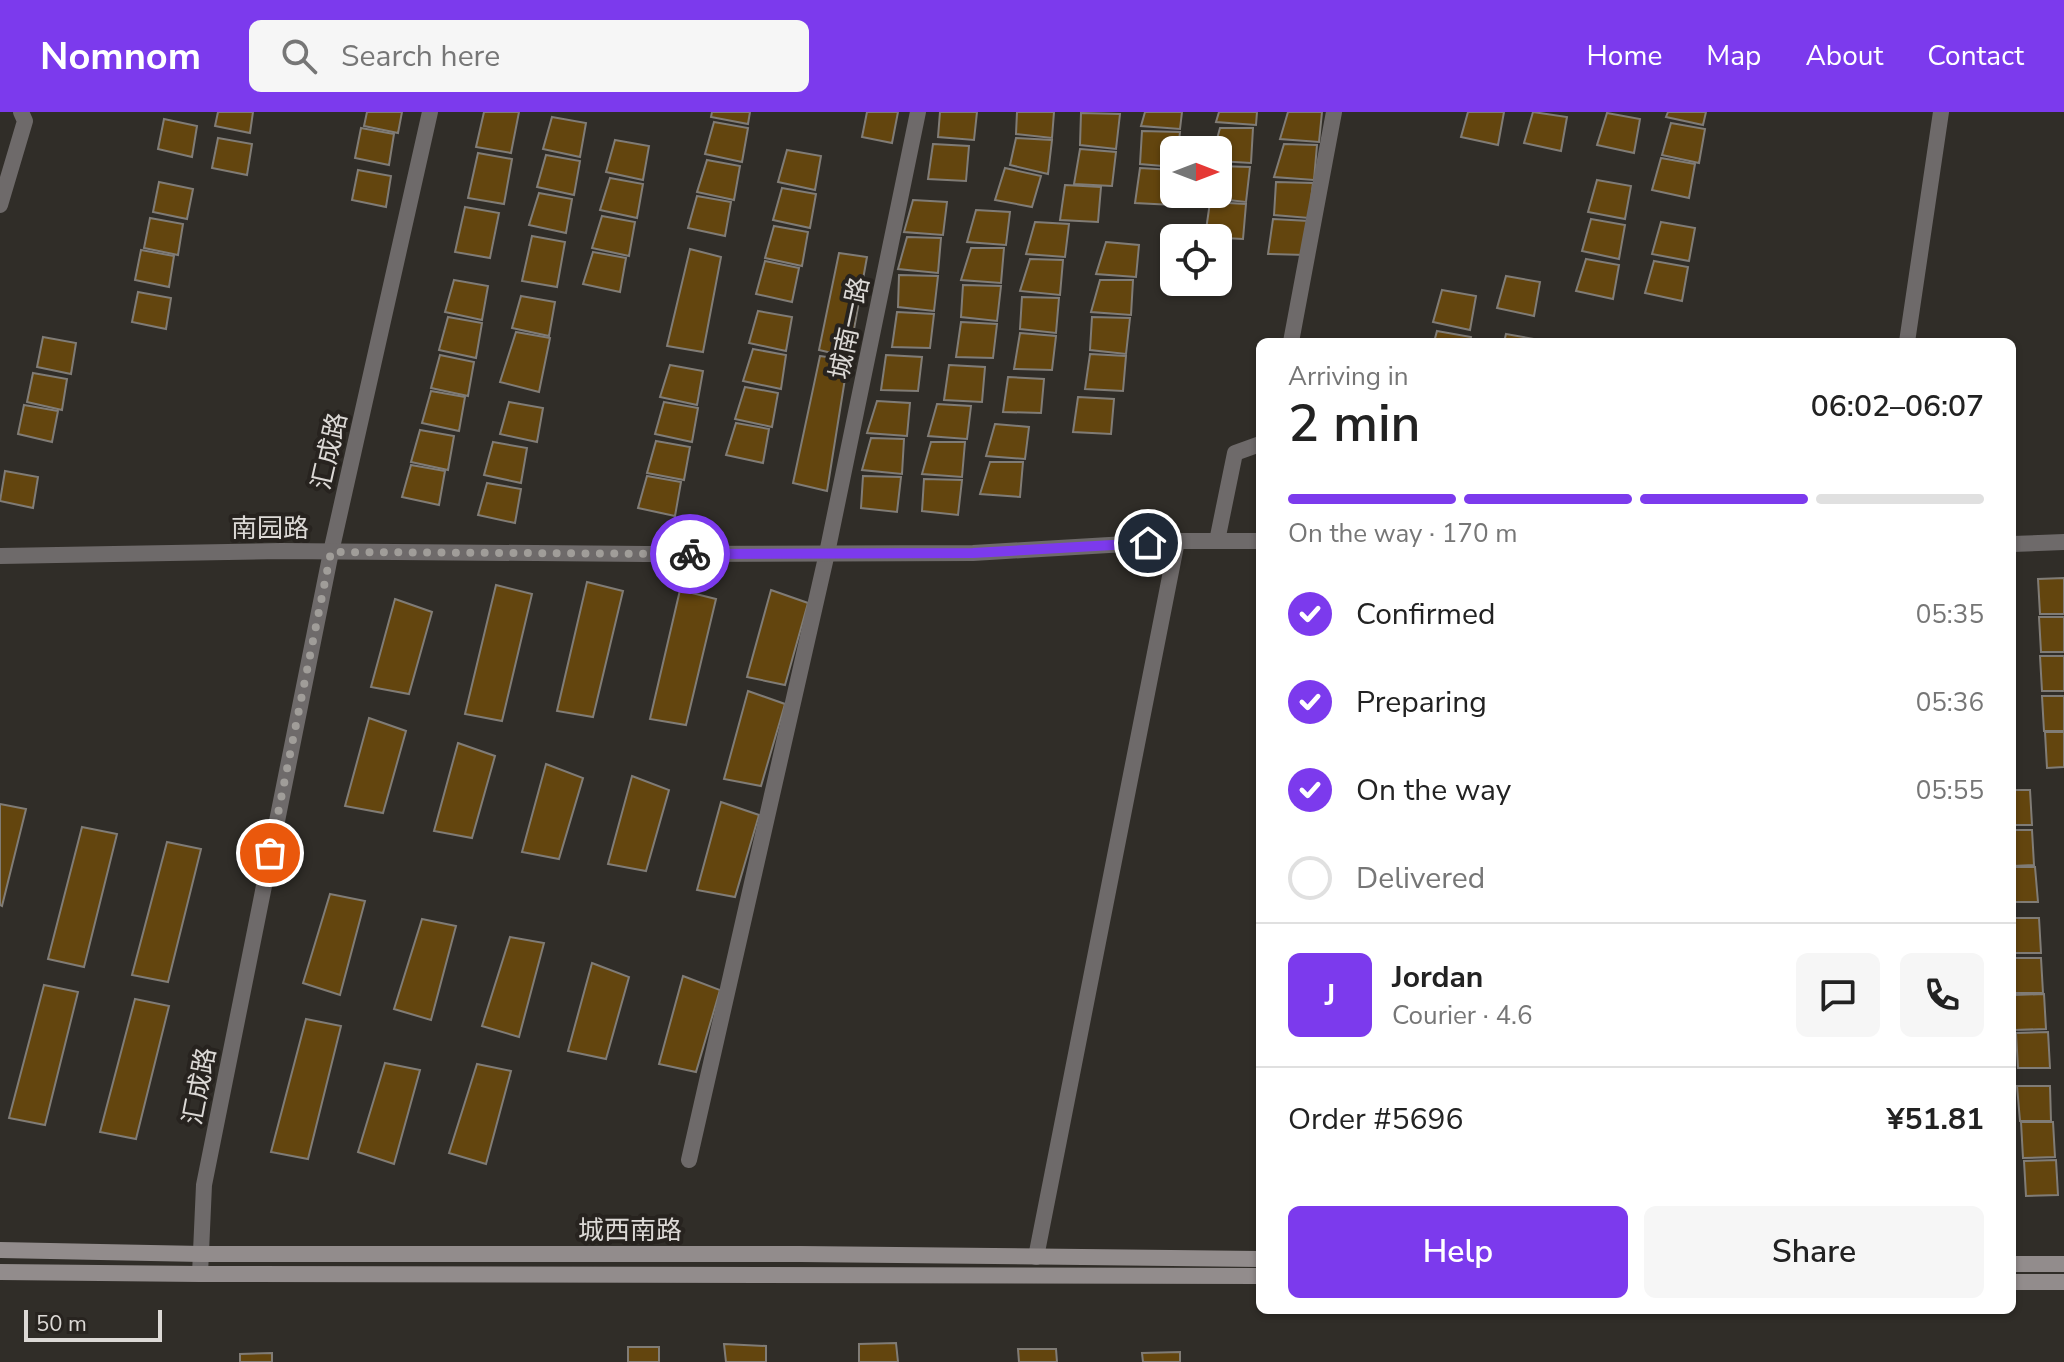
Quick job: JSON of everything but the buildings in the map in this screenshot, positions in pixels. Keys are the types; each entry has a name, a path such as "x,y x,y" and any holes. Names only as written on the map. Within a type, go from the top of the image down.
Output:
{"main road":[{"name":"城西南路","path":"0,1250 201,1254 800,1254 1256,1259"},
{"path":"2016,1264 2064,1264"},
{"name":"城西南路","path":"0,1272 1256,1276"},
{"path":"2016,1282 2064,1282"}],"street":[{"path":"0,205 25,121 21,112"},
{"name":"汇成路","path":"200,1274 204,1185 331,552 430,112"},
{"name":"城南一路","path":"689,1160 827,553 918,112"},
{"path":"1292,338 1334,112"},
{"path":"1908,338 1941,112"},
{"path":"1217,541 1235,453 1256,445"},
{"path":"1036,1257 1177,541"},
{"name":"南园路","path":"0,556 331,552 973,553 1177,541 1256,541"},
{"path":"2016,544 2064,542"}],"way so far":[{"path":"270,853 331,552 690,554"}],"route":[{"path":"690,554 973,553 1148,543"}]}
